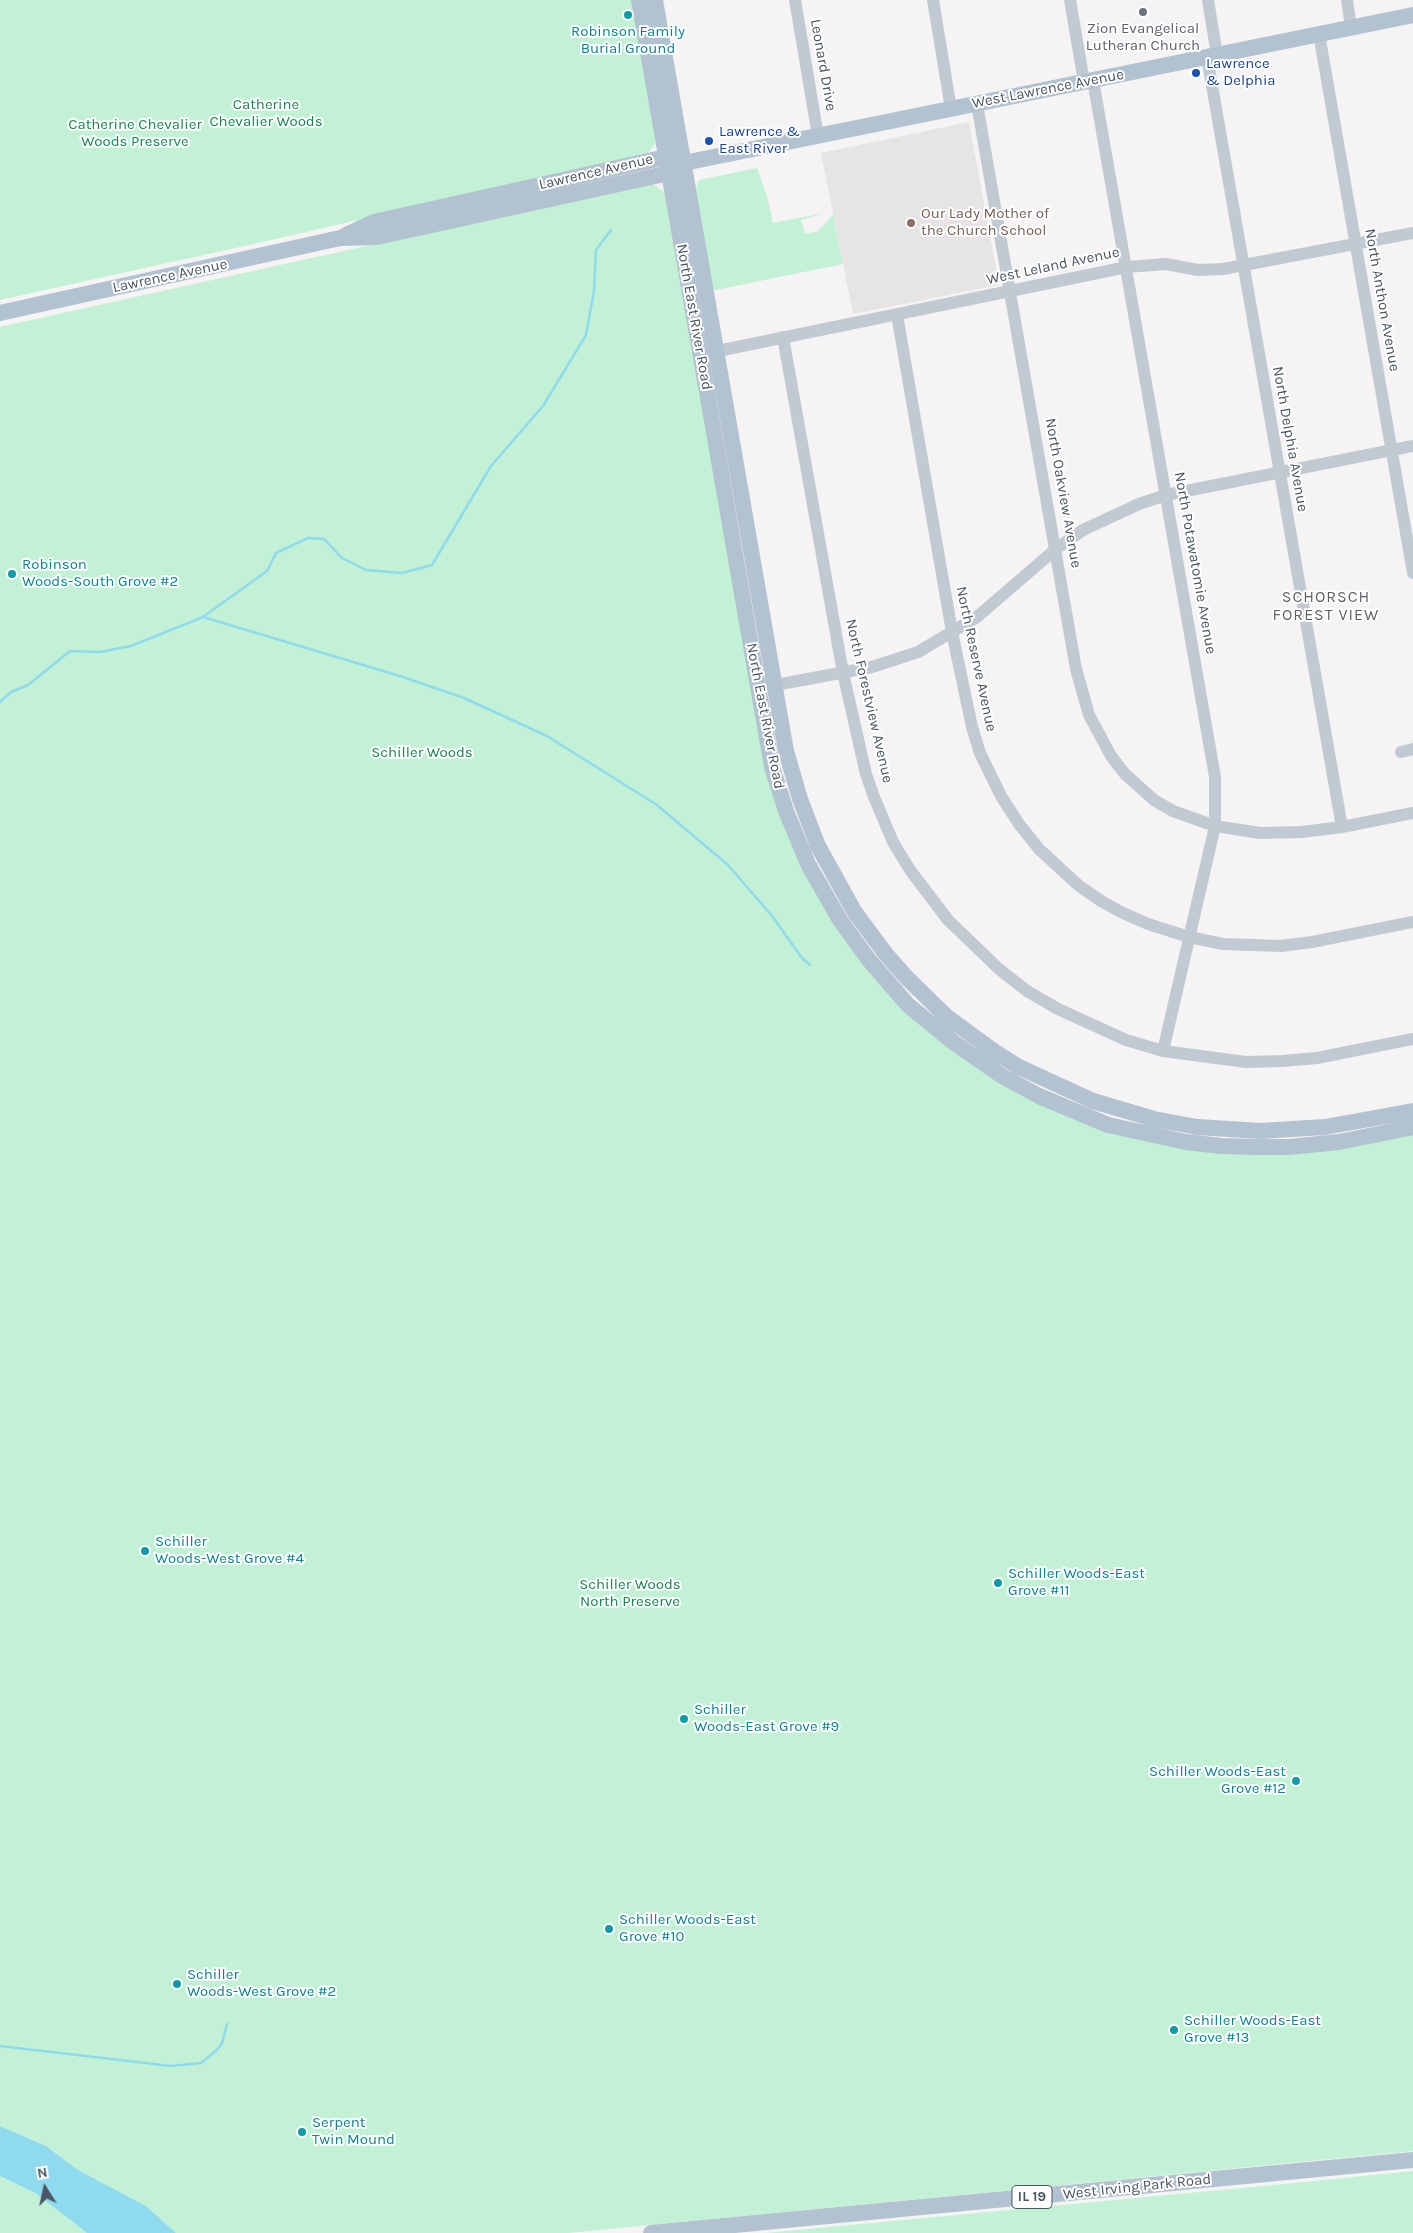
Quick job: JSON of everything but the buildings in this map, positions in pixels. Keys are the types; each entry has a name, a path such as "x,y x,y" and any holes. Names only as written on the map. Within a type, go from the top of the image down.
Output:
{"main road":[{"name":"North East River Road","path":"639,0 700,354 766,687 800,799 818,846 837,883 859,918 890,959 928,999 970,1034 1019,1067 1058,1087 1122,1111 1197,1127 1260,1131 1300,1129 1357,1130"},
{"name":"North East River Road","path":"655,0 716,351 766,687"},
{"name":"West Lawrence Avenue","path":"684,163 1413,15"},
{"name":"Lawrence Avenue","path":"0,313 340,238 374,222 684,163"},
{"path":"1357,1130 1413,1110"},
{"path":"1357,1130 1413,1127"},
{"name":"West Irving Park Road","path":"652,2233 1413,2160"}],"street":[{"name":"Leonard Drive","path":"795,0 818,136"},
{"path":"933,0 951,109"},
{"name":"North Potawatomie Avenue","path":"1070,0 1089,81 1127,267 1213,757 1216,802 1215,826 1163,1051"},
{"name":"North Delphia Avenue","path":"1208,0 1212,56 1244,265 1342,827"},
{"path":"1347,0 1351,28"},
{"name":"North Anthon Avenue","path":"1319,34 1413,572"},
{"name":"North Oakview Avenue","path":"977,104 1081,692 1099,736 1125,774 1147,794 1173,811 1215,826 1239,831 1284,833 1342,827 1413,813"},
{"name":"West Leland Avenue","path":"700,354 1127,267 1166,264 1210,271 1413,233"},
{"name":"North Reserve Avenue","path":"897,314 963,691 980,753 1001,796 1038,849 1101,901 1148,924 1190,937 1224,944 1281,946 1312,942 1413,922"},
{"name":"North Forestview Avenue","path":"783,337 843,673 860,752 884,822 910,870 943,914 974,947 1027,991 1091,1025 1126,1040 1163,1051 1246,1062 1282,1061 1317,1058 1413,1039"},
{"path":"766,687 843,673 896,660 918,652 994,604 1056,548 1083,530 1139,504 1166,495 1413,446"}],"shaded area":[{"name":"Our Lady Mother of the Church School","path":"969,122 999,285 853,314 821,153"}],"green space":[{"name":"Catherine Chevalier Woods","path":"0,0 634,0 656,133 655,144 648,153 0,300"},
{"path":"757,168 767,196 773,223 825,213 801,220 805,234 818,231 833,215 843,264 711,291 696,192 697,185 699,180"},
{"name":"Schiller Woods North Preserve","path":"646,184 654,185 664,192 765,761 805,871 956,1052 1182,1148 1413,1134 1413,2151 568,2233 176,2233 146,2206 78,2170 46,2146 0,2126 0,327"},
{"path":"1413,2171 1413,2233 766,2233 1284,2184"},
{"path":"0,2176 37,2194 87,2233 0,2233"}],"water":[{"path":"0,2126 46,2146 78,2170 146,2206 176,2233 87,2233 37,2194 0,2176"}],"waterway":[{"path":"203,617 267,571 276,553 308,538 324,539 342,558 366,570 402,573 432,565 491,466 543,406 586,335 594,291 596,250 611,230"},
{"path":"0,702 11,692 28,685 70,651 100,652 131,646 203,617 403,677 464,698 547,736 657,805 728,865 772,916 802,958 810,965"},
{"path":"0,2046 171,2066 201,2063 217,2050 222,2043 227,2024"}],"place":[{"name":"Zion Evangelical Lutheran Church","path":"1143,12"},
{"name":"Robinson Family Burial Ground","path":"628,15"},
{"name":"Lawrence & Delphia","path":"1196,73"},
{"name":"Lawrence & East River","path":"709,141"},
{"name":"Our Lady Mother of the Church School","path":"911,223"},
{"name":"Robinson Woods-South Grove #2","path":"12,574"},
{"name":"Schiller Woods-West Grove #4","path":"145,1551"},
{"name":"Schiller Woods-East Grove #11","path":"998,1583"},
{"name":"Schiller Woods-East Grove #9","path":"684,1719"},
{"name":"Schiller Woods-East Grove #12","path":"1296,1781"},
{"name":"Schiller Woods-East Grove #10","path":"609,1929"},
{"name":"Schiller Woods-West Grove #2","path":"177,1984"},
{"name":"Schiller Woods-East Grove #13","path":"1174,2030"},
{"name":"Serpent Twin Mound","path":"302,2132"}],"district":[{"name":"SCHORSCH FOREST VIEW","path":"1326,606"}],"park label":[{"name":"Catherine Chevalier Woods Preserve","path":"135,134"},
{"name":"Schiller Woods","path":"422,753"}]}
